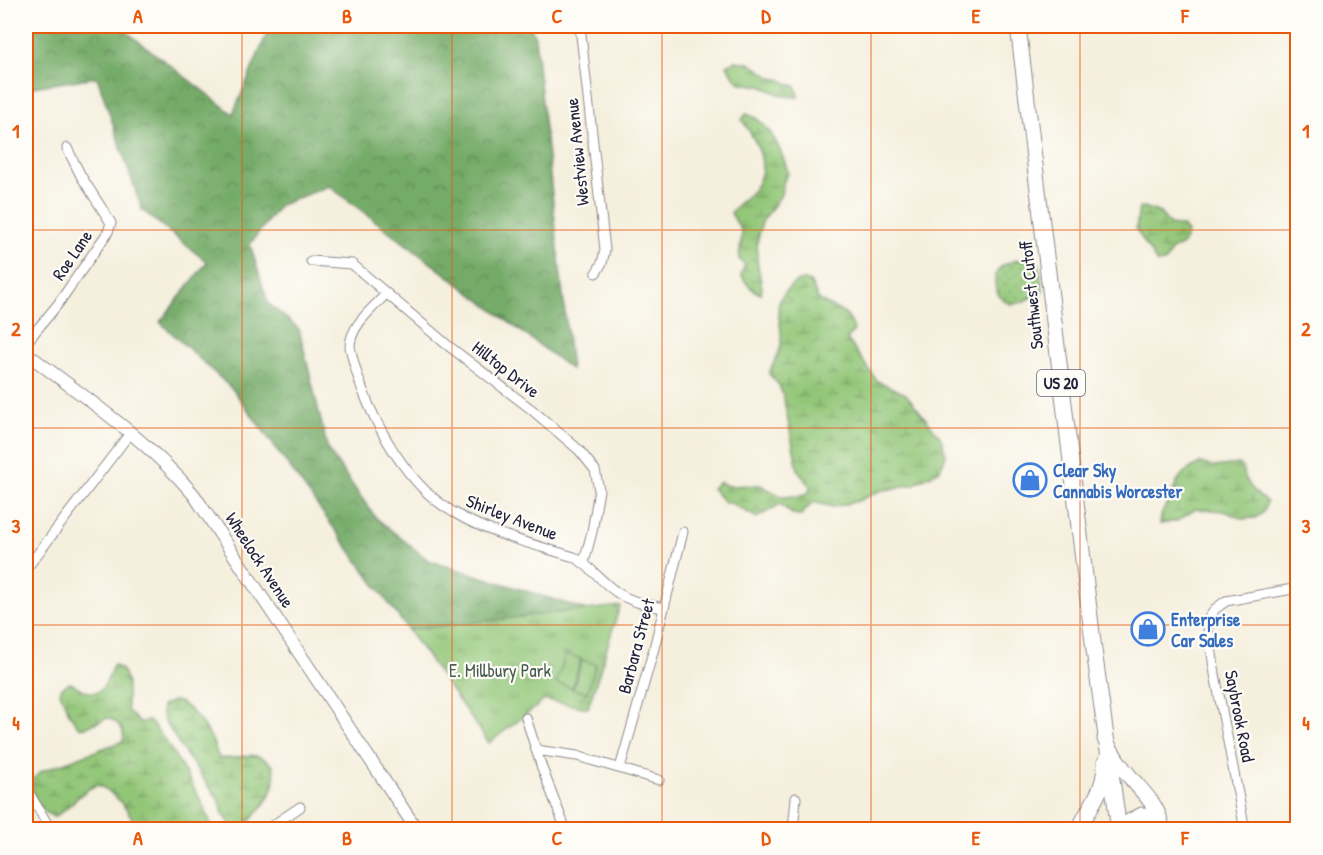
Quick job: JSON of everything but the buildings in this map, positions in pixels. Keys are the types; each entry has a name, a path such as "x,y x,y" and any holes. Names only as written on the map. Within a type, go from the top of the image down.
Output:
{"main road":[{"name":"Southwest Cutoff","path":"1018,26 1105,740 1120,830"},
{"name":"Southwest Cutoff","path":"1105,740 1109,830"},
{"path":"1105,740 1126,772 1154,804 1161,830"},
{"path":"1080,830 1105,770"},
{"path":"1120,830 1142,815 1151,818 1161,830"}],"street":[{"name":"Westview Avenue","path":"580,26 605,250 602,263 596,273"},
{"name":"Roe Lane","path":"26,344 58,304 108,232 111,223 81,176 67,148"},
{"name":"Hilltop Drive","path":"311,261 351,264 446,344 531,409 579,450 595,470 599,483 599,499 584,562"},
{"name":"Shirley Avenue","path":"386,294 355,329 350,340 350,347 366,397 402,464 431,496 453,513 502,535 574,557 584,562 616,592 640,603 663,608"},
{"name":"Wheelock Avenue","path":"26,353 131,432 175,473 207,512 417,830"},
{"path":"26,569 131,432"},
{"name":"Barbara Street","path":"620,768 653,652 682,532"},
{"name":"Saybrook Road","path":"1245,830 1207,621 1213,611 1226,601 1298,588"},
{"path":"526,718 566,830"},
{"path":"536,750 577,756 659,780"},
{"path":"26,788 51,830"},
{"path":"793,830 796,798"},
{"path":"267,830 300,807"}],"green space":[{"path":"26,26 119,26 233,114 270,26 530,26 535,37 571,369 329,186 280,205 250,244 268,303 299,329 328,450 375,517 428,560 587,610 408,630 234,391 160,322 207,262 142,210 97,77 26,88"},
{"path":"735,61 750,63 772,78 795,86 798,97 783,96 761,86 740,83 727,65"},
{"path":"746,114 754,117 768,130 778,146 788,173 781,195 762,222 757,243 761,294 749,286 741,274 745,265 739,259 742,232 731,213 754,189 762,171 757,145 742,120"},
{"path":"1144,207 1160,213 1170,225 1183,227 1187,232 1183,244 1172,249 1165,262 1157,263 1136,229 1139,208"},
{"path":"1017,260 1039,263 1043,290 1031,298 1014,304 1008,303 999,296 995,278 1002,266"},
{"path":"804,280 810,282 819,299 848,317 854,330 847,339 877,381 906,394 941,438 946,456 940,470 914,484 880,491 858,501 833,507 813,502 801,515 792,514 780,504 757,518 731,503 725,503 712,488 720,482 727,486 760,485 783,497 806,495 811,488 798,470 783,396 779,385 769,374 781,343 779,302 792,285"},
{"path":"1200,463 1214,467 1239,464 1251,487 1267,502 1263,513 1255,518 1243,519 1224,511 1196,509 1177,521 1160,524 1162,514 1178,481 1184,473"},
{"name":"E. Millbury Park","path":"620,606 588,708 545,700 489,743 408,630"},
{"path":"566,654 581,659 572,688 556,683"},
{"path":"582,660 596,664 587,693 573,689"},
{"path":"114,664 120,668 126,678 127,710 139,723 148,720 165,740 203,805 212,829 136,829 122,803 98,785 86,791 54,817 44,811 34,796 33,779 42,771 123,741 122,730 109,718 83,728 79,727 70,715 60,692 62,687 70,683 87,691 99,691 106,683"},
{"path":"173,701 184,705 201,722 219,758 254,755 273,766 275,775 271,793 241,829 234,829 223,814 219,800 179,745 165,721 162,706"}],"place":[{"name":"Clear Sky Cannabis Worcester","path":"1030,480"},
{"name":"Enterprise Car Sales","path":"1148,629"}]}
